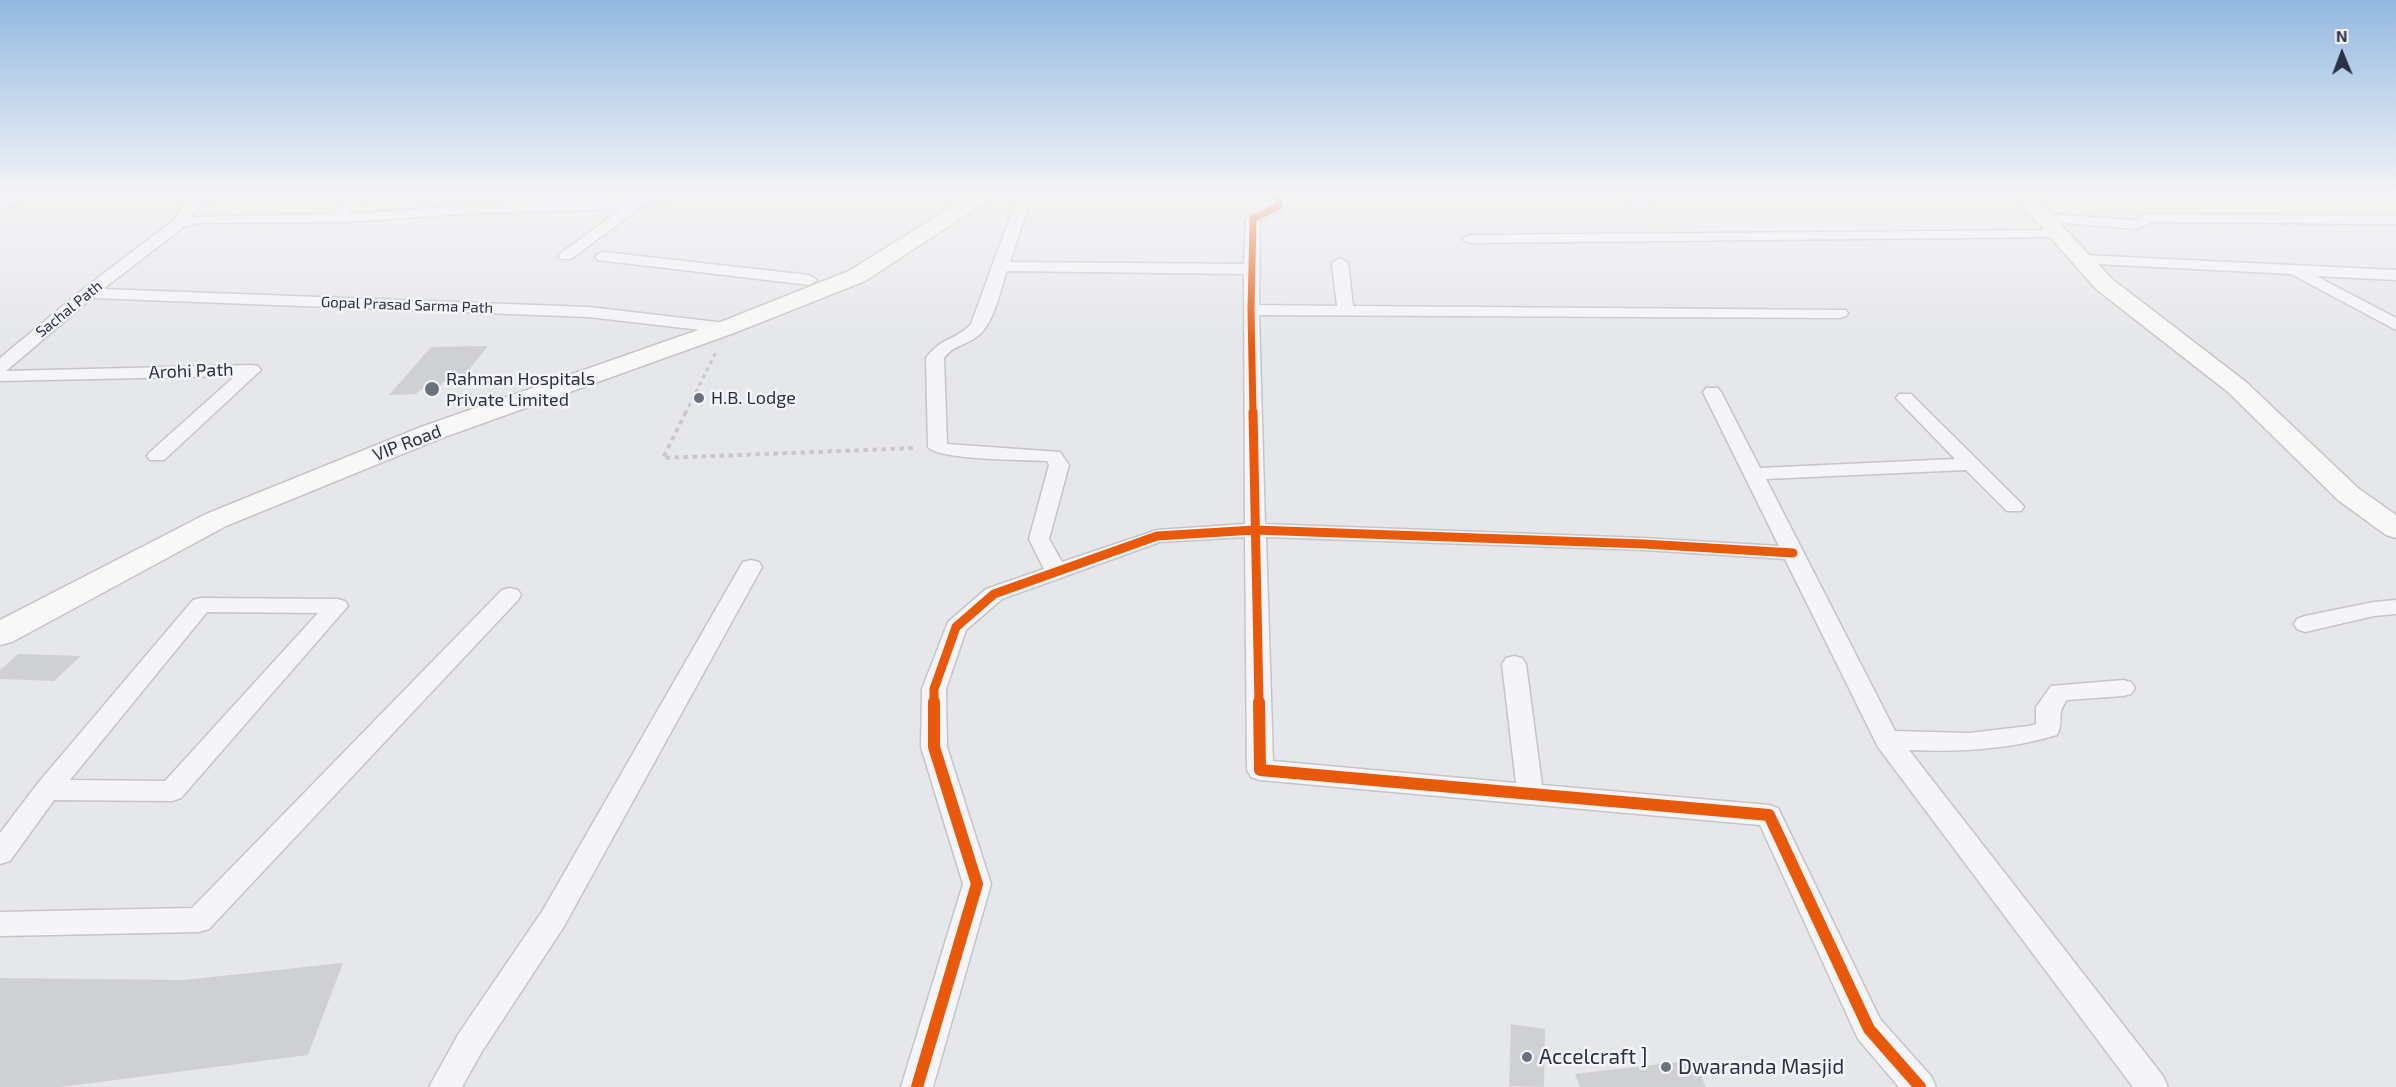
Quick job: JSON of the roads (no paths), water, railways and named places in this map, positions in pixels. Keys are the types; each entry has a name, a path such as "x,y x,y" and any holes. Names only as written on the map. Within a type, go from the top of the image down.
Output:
{"main road":[{"name":"VIP Road","path":"0,611 200,508 418,422 698,323 809,280 837,269 873,246"},
{"name":"VIP Road","path":"0,634 216,520 430,434 723,336 857,276 904,246"},
{"path":"2070,246 2104,284 2237,387 2348,494 2396,529"}],"street":[{"name":"Sachal Path","path":"0,367 88,292 150,246"},
{"path":"566,256 580,246"},
{"path":"1009,246 978,326 971,334 939,349 935,358 938,447 948,450 1053,456 1059,465 1039,539 1057,572"},
{"path":"1252,246 1251,310 1260,770 1530,792 1768,815 1869,1029 1920,1087"},
{"path":"603,257 809,280"},
{"path":"2083,260 2396,274"},
{"path":"1340,263 1346,311"},
{"path":"1002,266 1252,269"},
{"path":"2294,270 2396,326"},
{"name":"Gopal Prasad Sarma Path","path":"88,292 589,312 698,323 723,336"},
{"path":"1251,310 1840,313"},
{"name":"Arohi Path","path":"0,376 252,370 157,456"},
{"path":"1712,392 1887,740 2151,1087"},
{"path":"1905,398 2014,507"},
{"path":"1754,474 1972,464"},
{"path":"917,1087 977,884 934,747 934,689 956,627 994,594 1157,536 1255,530 1644,544 1793,553"},
{"path":"446,1087 462,1053 552,921 688,675 751,567"},
{"path":"0,924 199,920 510,595"},
{"path":"0,853 47,789 201,605 337,606 172,791 47,789"},
{"path":"2305,624 2374,609 2396,607"},
{"path":"1514,664 1526,745 1530,792"},
{"path":"1887,740 1960,743 2023,738 2048,729 2048,707 2060,692 2123,688"}],"place":[{"name":"Rahman Hospitals Private Limited","path":"432,389"},
{"name":"H.B. Lodge","path":"699,398"},
{"name":"Accelcraft ]","path":"1527,1057"},
{"name":"Dwaranda Masjid","path":"1666,1067"}]}
